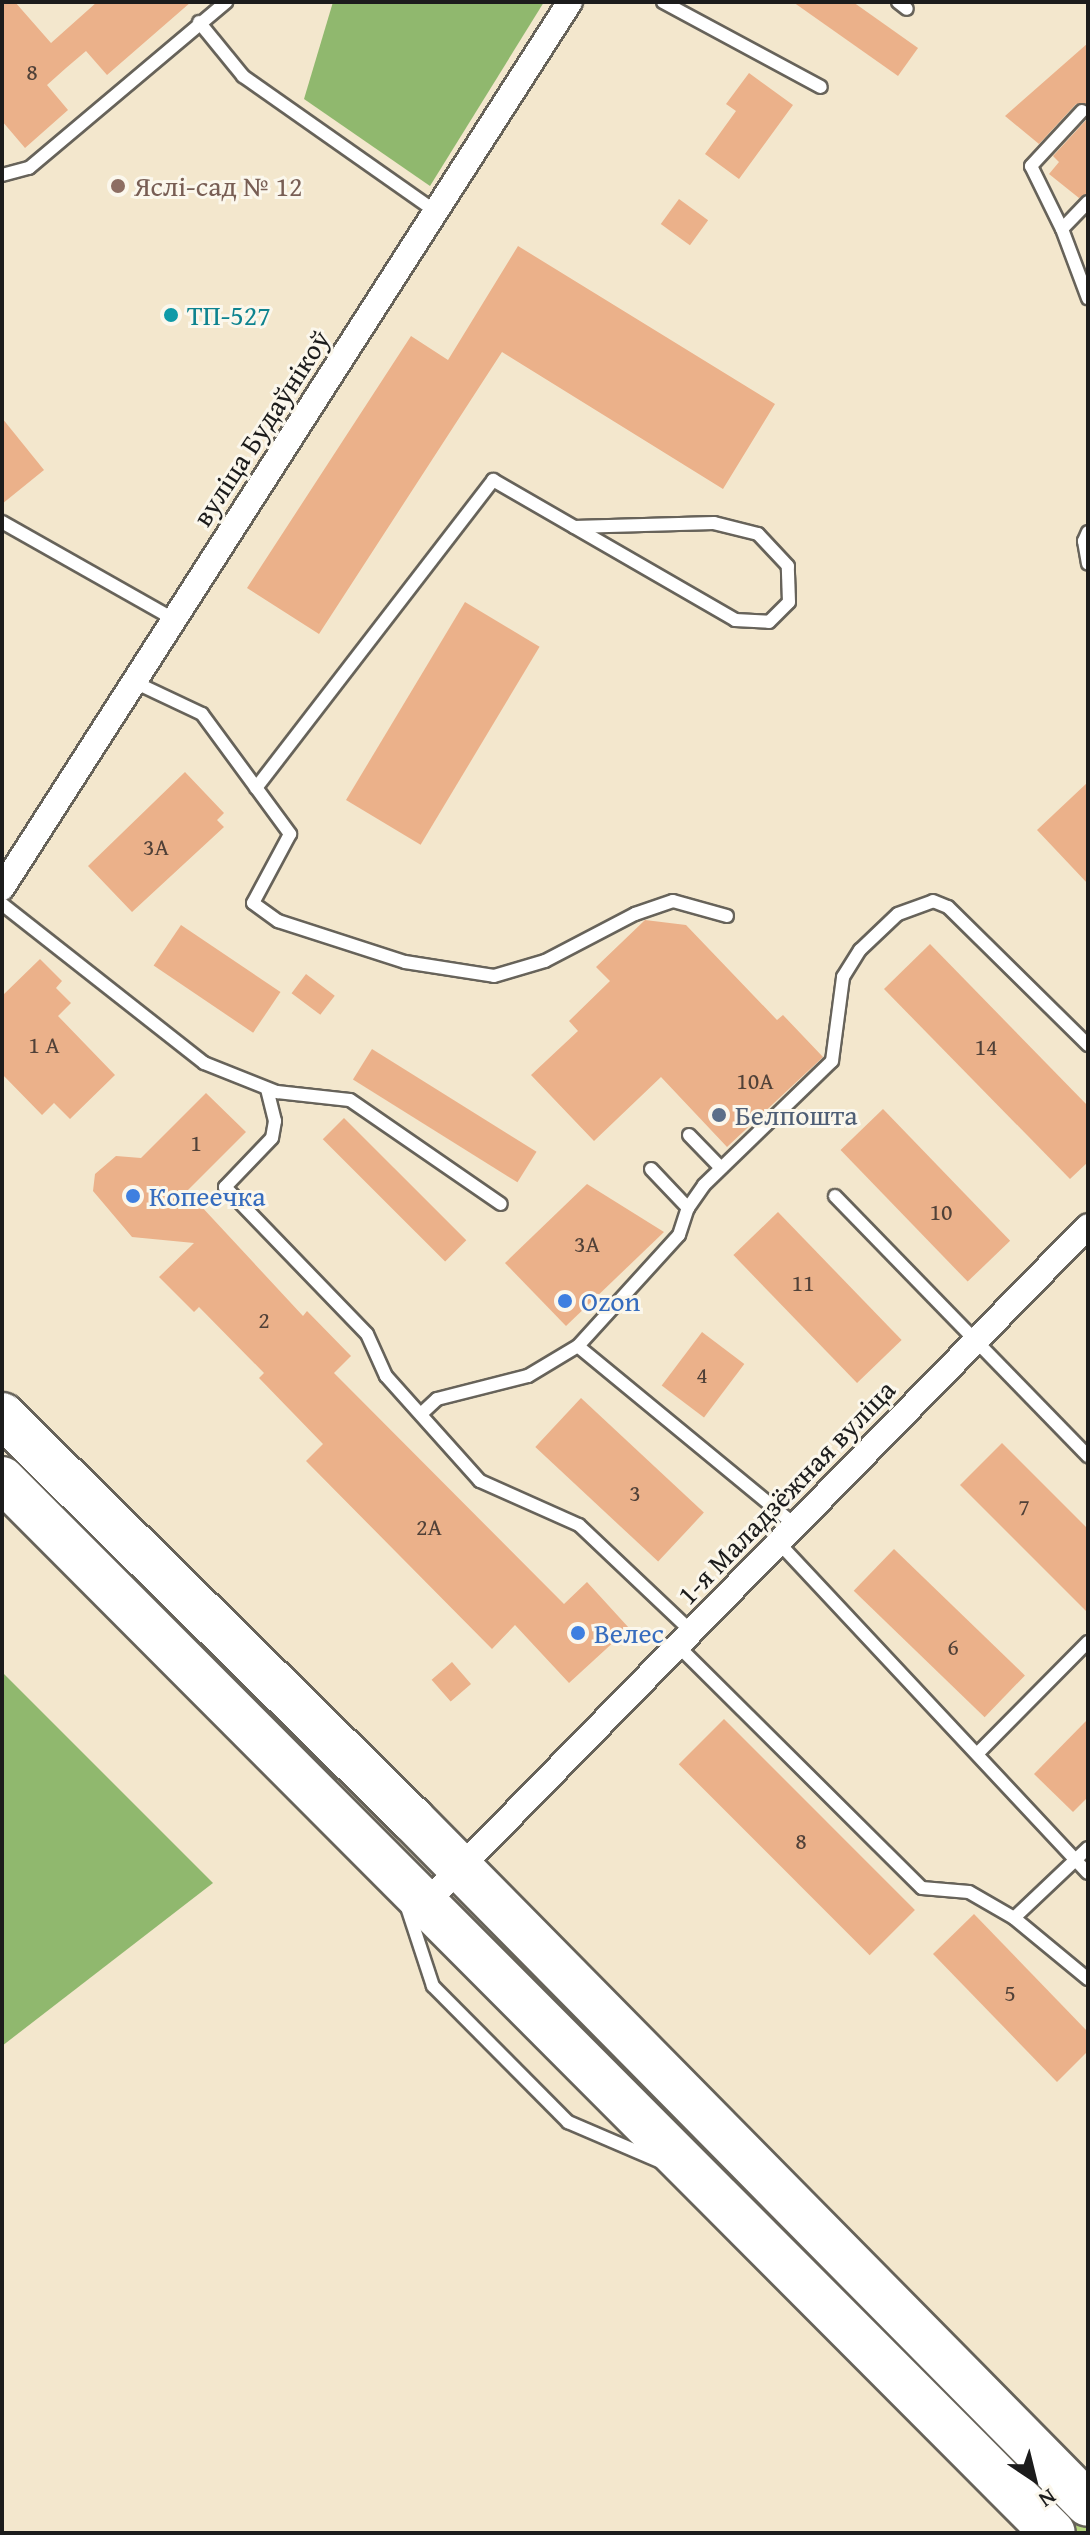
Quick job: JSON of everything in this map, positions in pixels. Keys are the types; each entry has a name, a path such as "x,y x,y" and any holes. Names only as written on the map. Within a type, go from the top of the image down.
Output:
{"highway":[{"path":"2,1415 460,1868 1088,2504"},
{"path":"2,1479 393,1866 1053,2533"}],"street":[{"name":"вуліца Будаўнікоў","path":"2,888 172,618 570,2"},
{"name":"1-я Маладзёжная вуліца","path":"427,1902 1088,1226"}],"lane":[{"path":"2,175 29,168 226,2"},
{"path":"663,2 821,87"},
{"path":"199,22 243,76 435,211"},
{"path":"1082,111 1031,166 1062,229 1088,298"},
{"path":"1062,229 1088,202"},
{"path":"256,788 493,480 574,527 735,620 769,622 789,602 788,566 758,534 714,523 574,527"},
{"path":"2,522 172,618"},
{"path":"1088,532 1088,564"},
{"path":"132,681 202,714 290,834 253,903 278,921 405,962 494,976 545,961 635,914 673,901 727,916"},
{"path":"421,1414 437,1399 528,1376 578,1346 679,1235 688,1208 721,1168 832,1061 843,977 879,928 918,904 933,901 948,907 1088,1045"},
{"path":"2,904 192,1055 267,1089 350,1100 501,1204"},
{"path":"267,1089 275,1121 272,1138 225,1187 367,1334 386,1376 480,1481 579,1525 922,1888 969,1892 1014,1918 1088,1979"},
{"path":"689,1135 721,1168"},
{"path":"651,1169 688,1208"},
{"path":"835,1196 1088,1456"},
{"path":"578,1346 787,1534 978,1753 1088,1873"},
{"path":"978,1753 1088,1642"},
{"path":"1014,1918 1088,1848"},
{"path":"393,1866 433,1986 568,2122 705,2181"}],"green space":[{"path":"333,2 544,2 430,186 304,99"},
{"path":"2,1672 213,1883 2,2046"},
{"path":"498,1935 1088,2526 1088,2533 1072,2533 491,1940"}],"building":[{"path":"2,2 15,2 51,43 97,2 191,2 107,75 86,51 66,68 47,85 68,110 25,148 2,121"},
{"path":"793,2 853,2 918,48 898,76"},
{"path":"1088,43 1088,104 1076,104 1039,144 1005,116"},
{"path":"749,73 793,105 739,179 705,154 736,111 726,104"},
{"path":"1088,118 1088,193 1079,198 1049,174 1059,162 1053,156"},
{"path":"679,199 708,220 690,245 661,224"},
{"path":"518,246 775,404 723,489 502,352 319,634 247,588 411,336 448,360"},
{"path":"2,418 44,470 2,504"},
{"path":"465,602 540,647 421,845 346,800"},
{"path":"185,772 224,813 217,820 224,827 132,912 88,866"},
{"path":"1088,782 1088,884 1037,830"},
{"path":"645,920 686,925 777,1020 783,1015 823,1057 727,1147 661,1077 594,1141 531,1075 578,1031 569,1021 610,981 596,967"},
{"path":"181,925 280,992 253,1033 154,966"},
{"path":"930,944 1088,1106 1088,1162 1070,1179 884,989"},
{"path":"40,959 62,981 56,988 71,1003 58,1016 115,1075 70,1119 54,1103 42,1115 2,1074 2,996"},
{"path":"306,974 335,996 320,1015 292,993"},
{"path":"372,1049 537,1152 517,1182 353,1080"},
{"path":"206,1093 246,1132 187,1191 303,1316 307,1311 351,1356 334,1373 564,1604 587,1582 629,1628 569,1683 515,1625 492,1649 306,1461 323,1444 259,1378 264,1373 199,1307 194,1312 159,1277 194,1243 132,1237 93,1191 95,1174 116,1156 141,1158"},
{"path":"883,1109 1010,1241 968,1282 841,1150"},
{"path":"344,1118 466,1240 445,1262 323,1139"},
{"path":"587,1184 664,1232 566,1326 505,1263"},
{"path":"778,1212 902,1340 857,1383 733,1255"},
{"path":"702,1332 744,1364 704,1417 662,1386"},
{"path":"581,1398 704,1513 658,1562 535,1447"},
{"path":"1002,1443 1088,1529 1088,1613 960,1485"},
{"path":"894,1549 1025,1675 985,1717 854,1591"},
{"path":"452,1662 471,1684 451,1702 432,1680"},
{"path":"724,1719 915,1910 870,1955 679,1764"},
{"path":"1088,1719 1088,1797 1073,1812 1034,1774"},
{"path":"974,1914 1088,2032 1088,2051 1057,2082 933,1954"}],"place":[{"name":"Яслі-сад № 12","path":"118,186"},
{"name":"ТП-527","path":"171,315"},
{"name":"Белпошта","path":"719,1115"},
{"name":"Копеечка","path":"133,1196"},
{"name":"Ozon","path":"565,1301"},
{"name":"Велес","path":"578,1633"}]}
